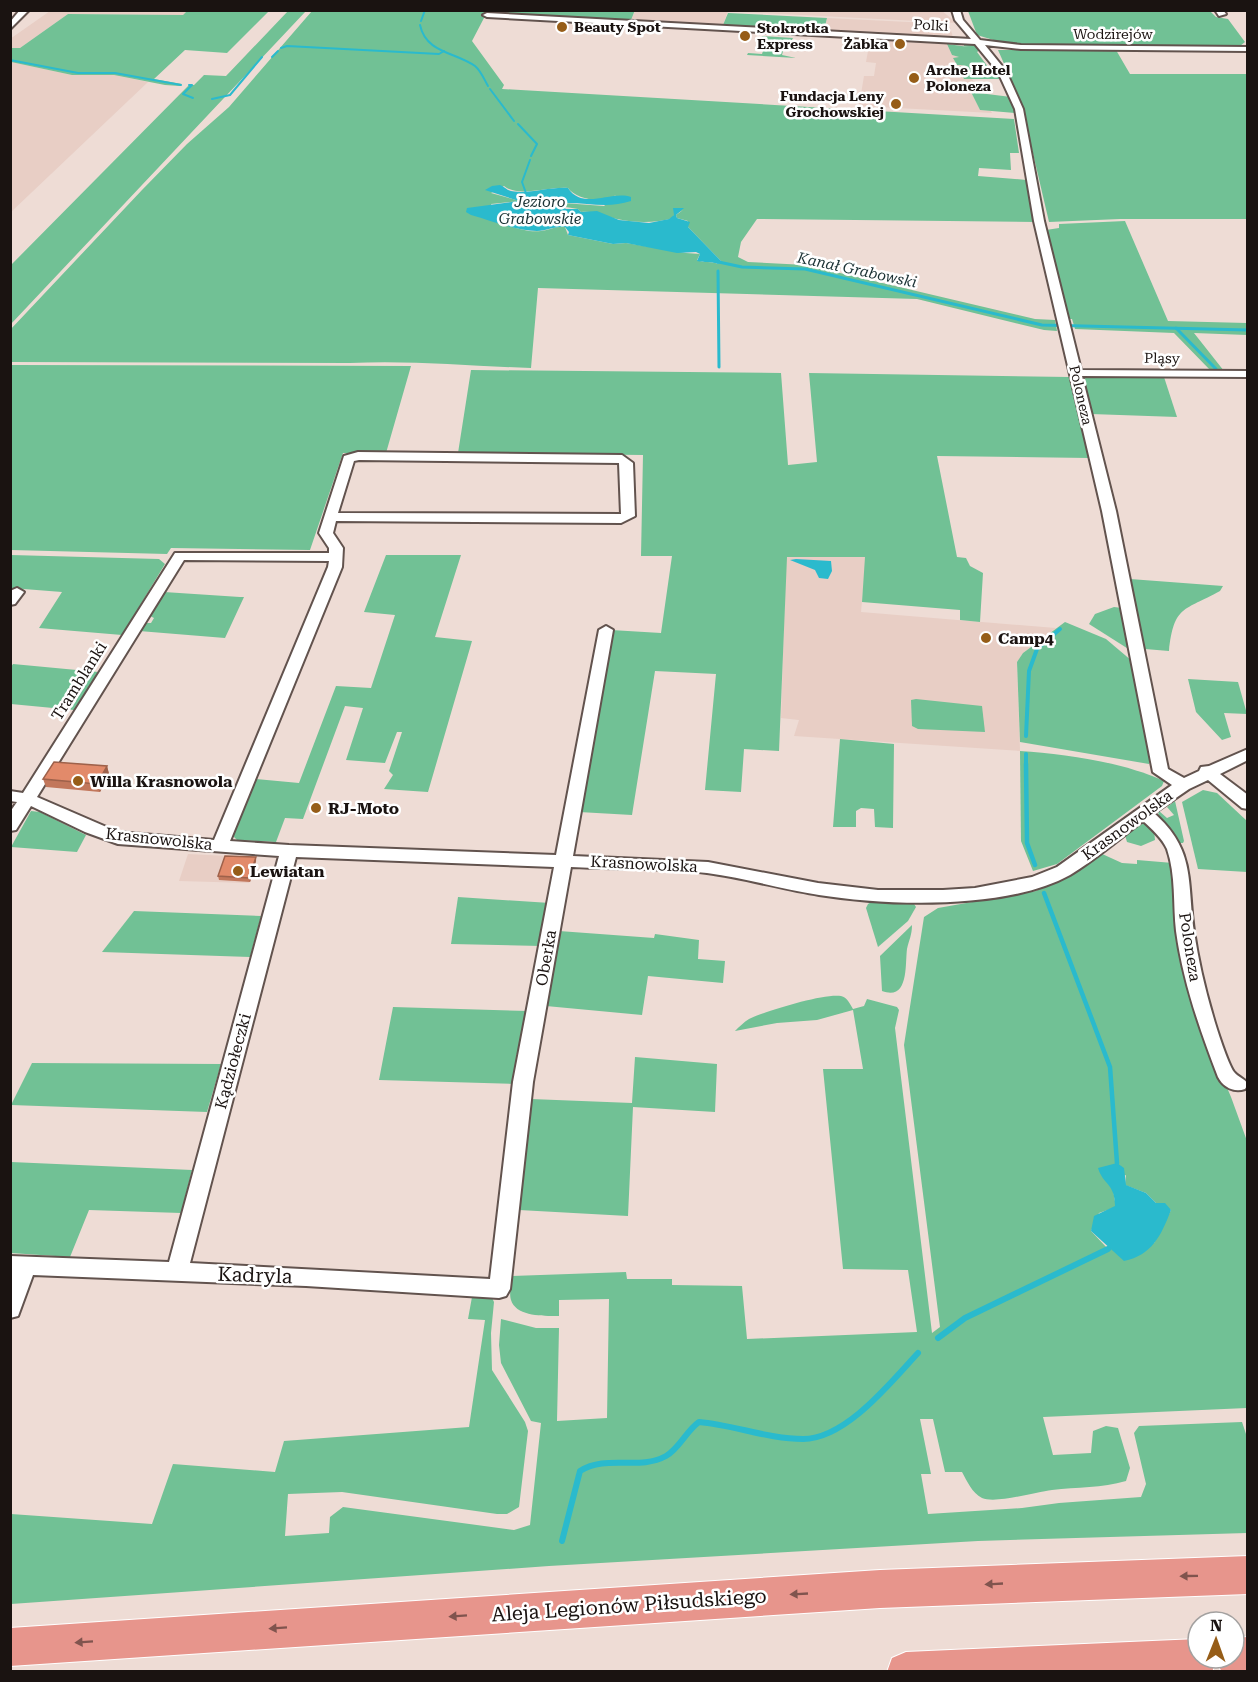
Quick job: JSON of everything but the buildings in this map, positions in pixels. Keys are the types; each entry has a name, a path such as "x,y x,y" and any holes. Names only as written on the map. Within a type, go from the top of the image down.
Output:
{"highway":[{"name":"Aleja Legionów Piłsudskiego","path":"10,1647 868,1590 1138,1577 1248,1575"},
{"path":"906,1671 1186,1659"}],"street":[{"path":"10,27 25,10"},
{"name":"Poloneza","path":"956,10 959,20 1002,71 1017,102 1037,209 1109,512 1161,772 1182,785"},
{"name":"Polki","path":"487,15 978,42"},
{"name":"Wodzirejów","path":"978,42 1021,47 1248,49"},
{"name":"Pląsy","path":"1076,374 1088,372 1248,374"},
{"path":"220,846 335,567 336,548 326,533 330,517 348,459 352,457 622,459 627,463 628,516 621,519 330,517"},
{"name":"Tramblanki","path":"10,826 180,556 187,554 336,557"},
{"name":"Oberka","path":"499,1289 523,1082 606,630"},
{"name":"Krasnowolska","path":"10,796 28,797 106,835 289,850 702,867 844,893 926,897 1013,888 1063,871 1182,785 1207,771 1248,754"},
{"path":"1207,771 1248,804"},
{"name":"Poloneza","path":"1144,813 1163,830 1175,849 1183,893 1185,931 1204,1017 1227,1077 1238,1084"},
{"name":"Kądziołeczki","path":"177,1272 289,850"},
{"path":"10,1309 18,1265"},
{"name":"Kadryla","path":"18,1265 499,1289"}],"shaded area":[{"path":"740,10 942,11 957,23 740,12"},
{"path":"50,11 188,11 183,15 68,14 20,48 11,48 10,39"},
{"path":"635,11 728,11 723,25 631,20"},
{"path":"827,18 949,24 953,37 824,30"},
{"name":"Arche Hotel Poloneza","path":"870,40 947,44 952,55 959,57 964,65 958,67 972,79 976,86 968,86 980,110 992,113 859,106 864,76 874,76 876,63 866,62"},
{"path":"11,62 72,75 114,75 148,82 11,212"},
{"path":"786,557 866,557 861,612 1056,628 1023,653 1017,662 1020,751 794,736 799,720 781,718"},
{"path":"188,854 257,859 249,883 179,881"}],"green space":[{"path":"188,10 269,11 227,53 185,50 154,79 182,84 180,86 114,75 72,75 11,62 11,48 20,48 68,14 183,15"},
{"path":"635,10 631,20 703,24 485,16 504,19 484,18 472,41 504,85 502,89 1014,119 1019,153 1010,153 1011,170 979,168 978,176 1027,180 1036,222 757,219 741,242 738,257 748,262 806,265 1035,319 1055,320 1057,331 1044,330 917,299 538,288 531,368 395,362 11,362 10,330 187,144 229,107 312,11","holes":["504,186 526,191 568,188 584,198 597,200 616,195 604,206 563,203 560,206 631,221 666,220 673,218 674,215 683,210 676,215 677,218 688,221 688,227 721,261 718,264 697,260 700,254 626,243 613,244 568,235 565,227 530,231 497,222 491,204 520,201 491,193"]},
{"path":"288,11 306,11 11,324 11,265 189,85 194,85 204,75 226,76"},
{"path":"968,11 1210,11 1216,17 1228,19 1245,42 1240,46 1010,45 977,35"},
{"path":"728,13 827,18 824,30 961,37 962,39 711,26 723,25"},
{"path":"762,36 793,38 786,40 782,55 796,58 747,55 748,53 762,54 767,39 761,38"},
{"path":"964,43 975,44 980,50 977,52 991,71 998,71 1002,79 964,79 958,67 964,65 957,65 953,58 959,57 952,55 947,44 969,47 964,46"},
{"path":"998,50 1116,50 1130,74 1247,74 1247,219 1120,219 1049,222 1021,102"},
{"path":"971,92 1011,97 1015,113 980,110"},
{"path":"1125,221 1168,321 1247,323 1247,335 1194,333 1224,371 1211,371 1174,333 1075,329 1072,319 1067,319 1046,230 1059,228 1059,224"},
{"path":"11,365 411,366 386,453 343,453 310,550 171,548 167,554 11,550"},
{"path":"471,370 781,373 788,465 817,462 809,373 1069,377 1090,458 937,456 957,557 966,558 970,566 983,573 980,622 960,620 960,610 862,602 865,557 787,557 779,751 744,749 741,792 705,790 716,674 655,671 632,815 579,812 611,630 661,633 672,556 641,556 643,455 458,453"},
{"path":"1087,375 1164,377 1177,417 1091,414 1083,380"},
{"path":"11,555 159,559 165,564 122,635 39,628 62,592 11,588"},
{"path":"386,555 461,555 435,637 472,641 428,792 384,789 393,775 389,771 402,732 397,732 385,763 346,760 363,708 345,706 303,819 285,818 276,842 237,840 233,836 256,779 299,783 336,686 371,688 395,615 364,612"},
{"path":"1130,579 1223,586 1220,591 1189,607 1178,617 1171,636 1169,651 1145,649"},
{"path":"164,592 244,597 225,638 139,631 144,623 151,623 154,618 150,616"},
{"path":"1114,607 1122,608 1130,650 1089,624 1095,614"},
{"path":"1065,622 1106,639 1132,661 1150,756 1149,764 1020,742 1017,662 1023,653"},
{"path":"13,664 98,672 74,710 11,704 11,667"},
{"path":"1188,679 1238,682 1247,714 1224,713 1231,737 1222,740 1196,712"},
{"path":"911,700 982,706 985,732 918,729 912,726"},
{"path":"840,739 894,744 893,828 875,827 874,809 861,808 856,811 856,827 833,827"},
{"path":"1020,751 1094,760 1148,774 1164,781 1162,786 1057,864 1033,871 1021,841"},
{"path":"1203,790 1217,793 1247,821 1247,872 1198,869 1182,802"},
{"path":"1175,801 1183,843 1179,843 1169,827 1158,816 1159,811 1167,818 1174,815 1167,807"},
{"path":"31,811 40,812 86,835 77,852 11,847"},
{"path":"1144,823 1154,830 1155,840 1141,846 1127,842 1125,835"},
{"path":"1100,853 1122,863 1137,864 1137,860 1173,863 1182,944 1197,1017 1247,1141 1247,1408 1043,1417 1053,1455 1091,1453 1093,1431 1106,1426 1118,1428 1130,1468 1126,1481 996,1500 978,1496 962,1472 945,1472 933,1419 920,1419 931,1474 921,1474 928,1514 1141,1497 1146,1484 1134,1433 1139,1426 1242,1422 1248,1440 1247,1533 978,1541 549,1566 11,1604 11,1514 152,1524 173,1464 275,1472 284,1441 469,1427 485,1320 468,1319 472,1297 484,1296 492,1298 494,1302 491,1333 492,1370 525,1422 528,1431 519,1507 507,1514 497,1514 342,1492 288,1494 285,1536 329,1533 330,1517 343,1507 514,1530 530,1525 541,1423 531,1421 501,1363 499,1345 501,1319 536,1328 559,1328 557,1421 607,1418 609,1299 559,1300 559,1316 525,1313 514,1306 511,1300 512,1276 626,1272 627,1279 672,1279 672,1285 742,1286 747,1339 917,1332 908,1270 843,1269 823,1069 863,1069 853,1010 817,1020 777,1023 735,1031 749,1019 781,1007 822,997 841,996 853,1009 864,1006 867,999 897,1007 899,1010 895,1028 932,1333 940,1327 904,1045 924,917 938,908 1036,891","holes":["1126,1175 1125,1185 1146,1193 1156,1203 1171,1210 1154,1243 1108,1249 1091,1231 1099,1213 1116,1207 1113,1190 1108,1183"]},
{"path":"458,897 550,903 541,946 451,944"},
{"path":"873,901 914,904 916,907 908,921 878,947 866,908"},
{"path":"134,911 261,916 250,957 102,952"},
{"path":"912,925 904,980 897,991 891,993 882,991 880,956"},
{"path":"559,931 654,938 655,934 699,940 698,959 725,961 723,983 648,976 642,1015 546,1006"},
{"path":"393,1007 528,1011 516,1055 515,1084 379,1080"},
{"path":"635,1057 717,1064 715,1112 633,1107 628,1216 519,1210 531,1099 632,1103"},
{"path":"32,1063 221,1064 207,1112 11,1105"},
{"path":"10,1162 192,1170 181,1213 89,1210 70,1257 11,1253"}],"water":[{"name":"Jezioro Grabowskie","path":"500,185 514,192 568,188 574,195 589,199 631,197 631,201 614,205 563,203 561,206 566,209 578,209 581,212 597,211 619,220 649,223 669,219 674,215 673,208 684,208 676,215 677,218 690,222 688,227 722,262 718,264 697,261 700,254 696,252 677,253 568,235 569,232 565,227 537,231 520,229 466,212 467,208 519,201 485,190"},
{"path":"790,560 831,561 832,571 828,579 819,578 815,570"},
{"path":"1117,1163 1124,1168 1126,1185 1146,1193 1156,1203 1165,1203 1171,1210 1159,1236 1149,1249 1124,1261 1091,1231 1094,1216 1115,1206 1111,1188 1098,1168"}],"waterway":[{"name":"Kanał Grabowski","path":"421,21 425,10"},
{"name":"Kanał Grabowski","path":"420,25 428,41 443,51"},
{"path":"281,48 287,46 439,54 443,51"},
{"path":"272,57 278,51"},
{"name":"Kanał Grabowski","path":"443,51 475,66 488,86"},
{"path":"212,99 230,95 262,57"},
{"path":"10,60 78,73 115,73 181,85"},
{"path":"189,85 192,85 183,94 193,98"},
{"name":"Kanał Grabowski","path":"490,89 514,121"},
{"name":"Kanał Grabowski","path":"518,124 537,144 531,156"},
{"name":"Kanał Grabowski","path":"527,196 522,182 530,160"},
{"name":"Kanał Grabowski","path":"714,261 742,267 805,269 1042,325 1176,328"},
{"path":"718,271 719,367"},
{"path":"1176,328 1248,330"},
{"name":"Kanał Grabowski","path":"1176,328 1216,369"},
{"path":"1026,736 1029,671 1037,649 1060,629"},
{"path":"1026,754 1026,764"},
{"path":"1026,764 1027,843 1035,865"},
{"path":"1044,893 1110,1067 1117,1163"},
{"path":"938,1338 965,1318 1108,1249"},
{"path":"562,1541 580,1471 601,1464 645,1462 666,1456 699,1422 790,1438 803,1439 819,1436 835,1430 867,1407 918,1353"}],"place":[{"name":"Beauty Spot","path":"562,27"},
{"name":"Stokrotka Express","path":"745,36"},
{"name":"Żabka","path":"900,44"},
{"name":"Arche Hotel Poloneza","path":"914,78"},
{"name":"Fundacja Leny Grochowskiej","path":"896,104"},
{"name":"Camp4","path":"986,638"},
{"name":"Willa Krasnowola","path":"78,781"},
{"name":"RJ-Moto","path":"316,808"},
{"name":"Lewiatan","path":"238,871"}]}
